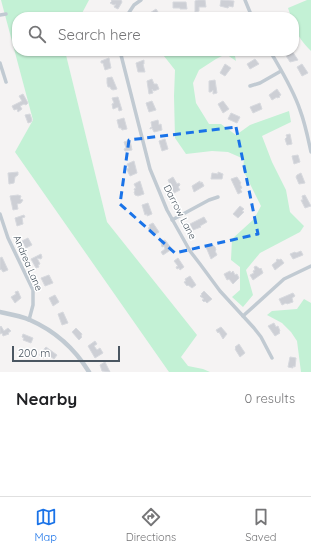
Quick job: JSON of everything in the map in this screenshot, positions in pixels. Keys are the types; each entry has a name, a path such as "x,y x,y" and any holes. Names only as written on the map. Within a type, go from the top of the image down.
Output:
{"street":[{"path":"129,12 134,5 141,0"},
{"path":"244,0 250,12"},
{"path":"0,15 6,14"},
{"name":"Darrow Lane","path":"121,56 150,168 172,220 200,264 220,291 261,338 272,358"},
{"path":"273,56 290,86 301,111 311,152"},
{"path":"0,63 6,82"},
{"path":"250,86 260,83 281,71"},
{"path":"172,220 209,200 218,197"},
{"name":"Andrea Lane","path":"0,214 8,238 33,290 33,305 29,320"},
{"path":"243,316 284,279 311,266"},
{"path":"0,312 29,320 60,338 76,354 89,372"}],"highlighted area":[{"path":"236,127 258,234 175,253 120,204 129,140"}],"green space":[{"path":"1,0 89,0 83,12 12,12 12,41"},
{"path":"307,0 311,0 311,51 299,36 299,12 289,12 288,8"},
{"path":"16,56 66,56 107,222 197,335 181,357 188,366 210,372 169,372 15,152 33,120"},
{"path":"164,56 222,56 199,70 193,83 196,103 209,124 221,124 236,135 250,125 289,111 291,122 262,136 272,162 286,190 290,212 304,226 300,232 260,253 246,270 253,295 243,307 232,297 240,290 240,267 231,260 232,239 254,219 261,206 243,170 244,159 228,152 212,151 186,154 175,138 175,70"},
{"path":"229,56 235,56 236,61"},
{"path":"304,299 311,303 311,372 301,372 297,341 291,332 282,323 267,315 272,311 297,309"}],"building":[{"path":"111,0 121,0 122,2 118,9 114,7 116,4 114,5 110,3 112,1"},
{"path":"205,0 206,7 199,7 199,11 195,12 195,1"},
{"path":"221,0 234,1 233,7 229,6 228,8 220,6"},
{"path":"173,2 186,2 187,9 173,8"},
{"path":"286,56 295,56 298,60 290,62"},
{"path":"109,58 111,68 105,70 101,61"},
{"path":"255,59 259,64 250,69 247,64"},
{"path":"144,60 143,64 145,72 138,72 136,63"},
{"path":"225,64 231,68 225,76 220,73"},
{"path":"302,64 308,73 302,76 297,67"},
{"path":"112,77 117,89 113,90 108,87 107,83 107,78"},
{"path":"152,79 154,84 157,84 159,89 154,91 152,89 153,93 149,94 147,81"},
{"path":"215,80 217,93 213,94 213,90 209,92 209,81"},
{"path":"277,89 281,95 279,96 280,97 272,100 269,95"},
{"path":"23,94 28,103 20,106 22,109 18,112 17,109 14,110 12,106 22,101 19,96"},
{"path":"118,97 122,110 119,111 118,107 113,109 112,104 114,103 112,98"},
{"path":"152,101 156,110 149,112 146,103"},
{"path":"223,101 229,109 223,113 218,104"},
{"path":"260,103 262,109 253,113 250,107"},
{"path":"231,113 240,117 237,123 228,119"},
{"path":"30,114 32,120 28,123 25,115"},
{"path":"124,118 127,129 122,130 119,128 117,120"},
{"path":"158,120 159,125 161,124 162,130 154,132 152,128 150,129 152,127 151,122"},
{"path":"290,134 292,144 287,145 285,139 287,137 286,135"},
{"path":"165,139 168,149 162,151 159,141"},
{"path":"130,140 132,150 125,151 124,149 126,148 124,142"},
{"path":"298,155 300,162 294,164 292,156"},
{"path":"134,161 137,173 130,176 127,169 129,168 127,164"},
{"path":"18,172 14,183 9,184 8,173"},
{"path":"218,172 223,174 222,179 211,179 212,173 218,174"},
{"path":"301,173 305,183 299,184 296,177"},
{"path":"173,177 177,184 179,183 180,185 178,187 180,190 174,193 168,180"},
{"path":"237,177 242,188 240,189 242,192 238,194 231,179"},
{"path":"140,181 144,194 138,196 135,195 134,192 134,189 136,188 134,184"},
{"path":"200,181 200,183 202,182 204,186 194,192 192,186"},
{"path":"305,195 311,206 305,208 301,200 303,200 302,196"},
{"path":"10,196 21,196 20,199 23,200 21,203 17,204 18,209 13,210"},
{"path":"148,203 152,214 147,216 147,214 145,215 142,205"},
{"path":"240,206 244,209 242,211 244,212 238,218 233,214"},
{"path":"24,215 25,217 22,218 23,224 17,226 15,218"},
{"path":"204,217 207,222 200,226 201,227 193,230 190,224"},
{"path":"153,223 159,232 154,235 148,228 150,227 149,225"},
{"path":"28,238 32,245 26,248 22,241"},
{"path":"165,240 172,249 163,255 161,252 165,249 164,246 162,247 161,242"},
{"path":"212,244 215,247 217,255 211,259 206,247"},
{"path":"301,251 303,255 293,259 290,254 296,253"},
{"path":"41,254 41,259 37,258 40,264 38,265 39,267 36,268 31,259"},
{"path":"2,257 8,270 3,272 1,269 0,270 0,258"},
{"path":"178,258 184,267 180,270 179,268 177,269 176,267 178,266 174,261"},
{"path":"278,259 281,259 284,263 275,270 272,265"},
{"path":"256,266 260,269 261,268 263,273 253,280 250,275 254,273 254,267"},
{"path":"230,271 231,273 233,271 235,275 237,274 239,278 233,284 229,279 227,280 224,274"},
{"path":"49,275 53,283 45,286 41,278"},
{"path":"190,276 196,285 192,288 188,285 187,286 184,282 186,281 185,279"},
{"path":"18,291 21,298 15,303 11,297"},
{"path":"204,291 212,299 207,303 202,300 204,299 200,296"},
{"path":"293,293 295,296 292,298 293,302 282,305 279,299"},
{"path":"55,295 59,302 53,306 49,298"},
{"path":"63,312 68,323 62,325 58,314"},
{"path":"274,323 276,327 278,326 280,331 280,333 275,336 268,326"},
{"path":"1,326 4,331 8,328 11,331 8,333 9,334 3,336 2,333 0,334"},
{"path":"221,327 227,334 223,339 216,330"},
{"path":"76,328 82,334 82,337 79,340 72,332"},
{"path":"23,334 33,338 31,343 23,340"},
{"path":"95,341 97,344 94,346 97,350 100,348 103,353 95,358 88,346"},
{"path":"239,344 245,353 240,357 235,349 235,347"},
{"path":"46,347 57,355 54,359 47,354 44,358 39,355"},
{"path":"290,357 296,358 295,367 293,366 293,368 288,367"},
{"path":"105,362 110,372 102,371 100,365"}]}
